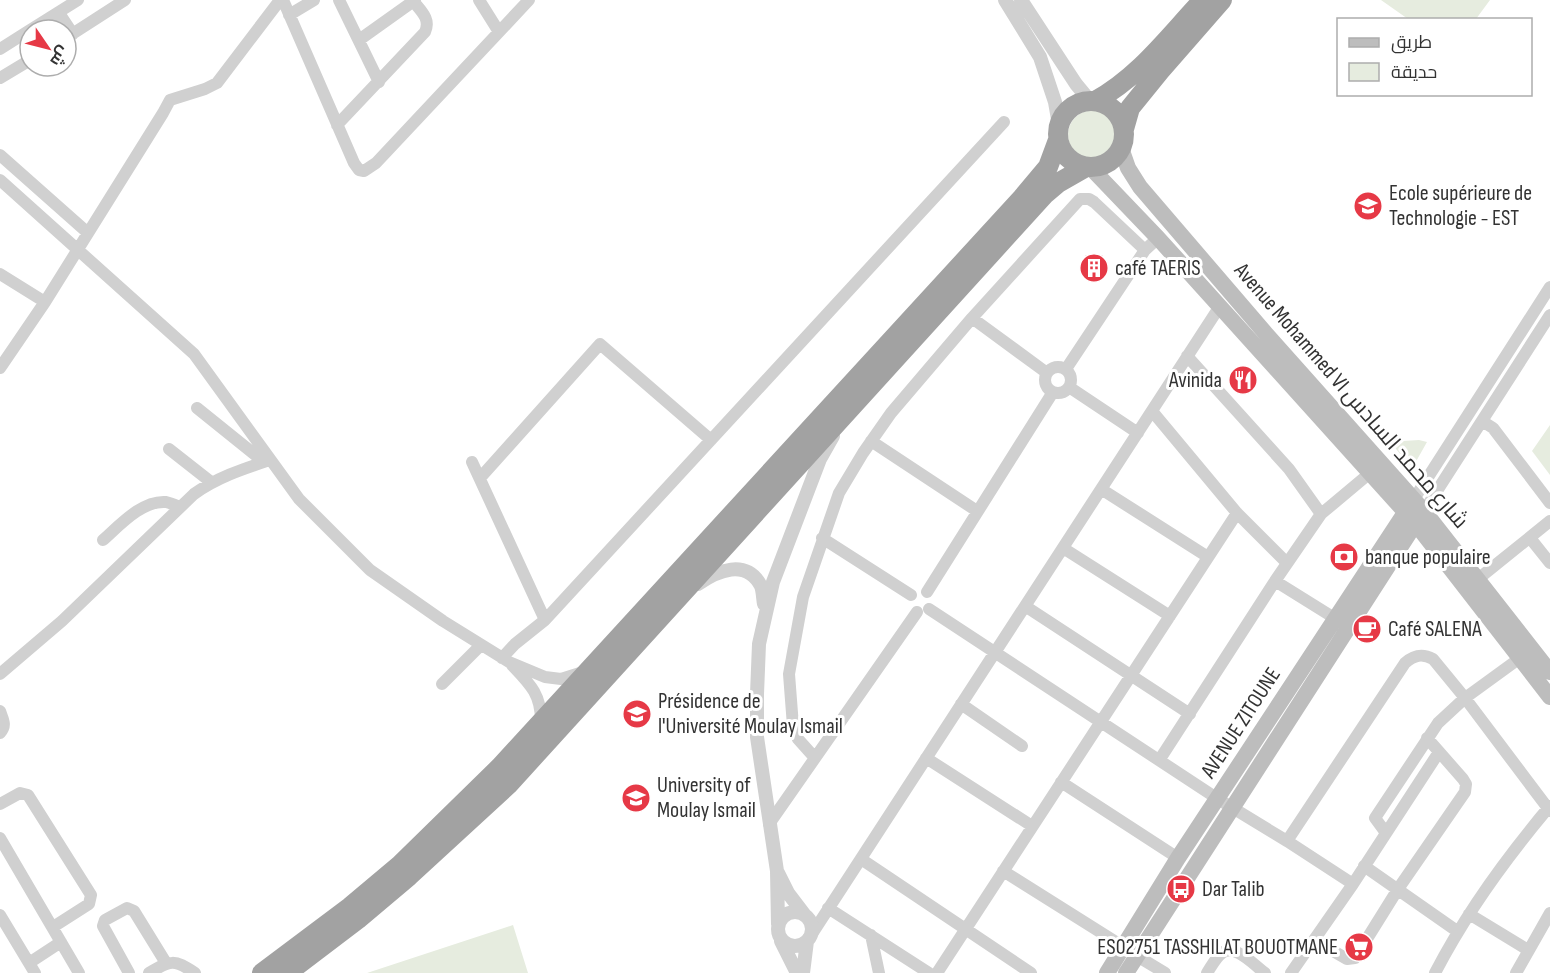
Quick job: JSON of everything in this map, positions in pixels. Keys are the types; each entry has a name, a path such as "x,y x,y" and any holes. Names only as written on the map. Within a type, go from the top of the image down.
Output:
{"highway":[{"path":"262,973 350,907 400,865 493,775 1022,198 1048,167 1063,116 1070,108 1080,103 1093,101 1117,89 1134,75 1203,0"},
{"path":"286,973 358,919 409,876 508,784 1045,194 1058,183 1088,167 1108,162 1122,138 1130,108 1222,0"},
{"path":"1093,101 1105,104 1114,110 1120,118 1122,138"},
{"path":"1058,133 1068,158 1088,167"}],"main road":[{"name":"Avenue Mohammed VI شارع محمد السادس","path":"1122,138 1128,168 1140,187 1415,511 1478,579 1550,672"},
{"name":"Avenue Mohammed VI شارع محمد السادس","path":"1088,167 1158,238 1370,473 1415,511 1550,698"},
{"name":"AVENUE ZITOUNE","path":"1126,973 1131,952 1179,858 1336,619 1415,511"},
{"name":"AVENUE ZITOUNE","path":"1107,973 1131,952 1234,808 1415,511"}],"street":[{"path":"50,18 78,0"},
{"path":"78,30 125,0"},
{"path":"0,368 45,302 170,100 205,89 217,82 281,0 356,167 364,171 376,163 529,0"},
{"path":"289,15 314,0"},
{"path":"339,0 379,82"},
{"path":"479,0 499,32"},
{"path":"1005,0 1040,57 1055,102 1058,133"},
{"path":"1021,0 1076,84 1093,101"},
{"path":"337,125 420,38 427,27 427,18 414,1 359,40"},
{"path":"59,13 61,18"},
{"path":"0,49 18,38"},
{"path":"0,78 18,67"},
{"path":"506,660 515,644 544,621 1004,122"},
{"path":"0,155 88,233"},
{"path":"0,180 194,354 208,370 267,461 299,499 370,570 506,660 545,677 561,679 588,670"},
{"path":"815,758 798,739 793,726 789,674 802,597 840,493 871,441 891,413 972,318 1074,203 1080,199 1089,199 1094,202 1145,250"},
{"path":"1066,369 1145,250 1158,238"},
{"path":"0,274 45,302"},
{"path":"1415,511 1550,287"},
{"path":"781,941 786,945 797,947 809,939 1220,306"},
{"path":"1415,511 1482,421 1550,317 1536,308"},
{"path":"972,318 1047,372"},
{"path":"480,478 600,344 711,440"},
{"path":"1187,357 1289,469 1322,514"},
{"path":"1047,372 1056,366 1066,369 1070,374 1069,387 1065,391 1053,392"},
{"path":"1047,372 1046,384 1053,392"},
{"path":"1069,387 1138,433"},
{"path":"927,592 1053,392"},
{"path":"197,408 267,461"},
{"path":"797,973 778,936 777,871 758,737 759,644 765,609 773,582 820,459 847,411"},
{"path":"1152,411 1237,513 1287,563"},
{"path":"1482,421 1493,428 1550,502"},
{"path":"871,441 978,511"},
{"path":"169,449 211,482"},
{"path":"0,674 63,621 180,507 211,482 267,461"},
{"path":"472,462 544,621"},
{"path":"1160,759 1275,580 1322,514 1370,473"},
{"path":"1101,489 1208,557"},
{"path":"103,540 141,509 166,502 180,507"},
{"path":"936,973 1237,513"},
{"path":"1478,579 1550,521"},
{"path":"822,538 911,595"},
{"path":"1530,538 1550,563"},
{"path":"1063,548 1170,616"},
{"path":"680,597 711,575 724,569 735,569 754,577 761,586 765,609"},
{"path":"1275,580 1336,619"},
{"path":"769,824 815,758 923,610 931,598 927,592 920,590 911,595 909,604 913,611 923,610 995,653 1353,884"},
{"path":"1025,606 1190,714"},
{"path":"442,684 481,645"},
{"path":"1287,841 1405,663 1411,657 1427,656 1432,659 1465,698 1549,808 1515,848 1457,931 1435,973"},
{"path":"1386,833 1375,818 1438,723 1465,698 1520,658"},
{"path":"506,660 534,691 541,708 541,722"},
{"path":"961,704 1022,746"},
{"path":"0,711 4,723 4,728 0,733"},
{"path":"1314,940 1347,959 1355,958 1398,889 1467,788 1463,779 1427,738"},
{"path":"1291,973 1353,884 1439,752"},
{"path":"926,758 1032,826"},
{"path":"1061,782 1179,858"},
{"path":"0,804 20,793 28,795 91,895 89,904 53,927"},
{"path":"0,838 79,973"},
{"path":"861,859 1024,971"},
{"path":"1364,866 1457,931"},
{"path":"777,871 788,893 811,924 803,973"},
{"path":"1003,872 1165,973"},
{"path":"129,973 103,926 105,920 127,908 134,912 166,963"},
{"path":"778,924 784,915 789,913 815,918 826,912"},
{"path":"826,912 871,935 928,973"},
{"path":"1469,914 1528,950"},
{"path":"1516,973 1550,914"},
{"path":"0,915 32,968 61,942"},
{"path":"871,935 879,973"},
{"path":"1207,973 1220,954 1230,950 1237,952 1265,973"},
{"path":"149,973 173,961 181,963 195,973"}],"green space":[{"path":"1381,0 1490,0 1477,18 1407,18"},
{"path":"1088,110 1098,110 1111,117 1118,130 1118,140 1111,153 1098,160 1088,160 1079,156 1072,149 1068,140 1068,130 1072,121 1079,114"},
{"path":"1550,425 1550,475 1532,451"},
{"path":"1419,440 1427,442 1414,465 1410,466 1392,444"},
{"path":"513,925 528,973 367,973"}],"place":[{"name":"Ecole supérieure de Technologie - EST","path":"1368,206"},
{"name":"café TAERIS","path":"1094,268"},
{"name":"Avinida","path":"1243,380"},
{"name":"banque populaire","path":"1344,557"},
{"name":"Café SALENA","path":"1367,629"},
{"name":"Présidence de l'Université Moulay Ismail","path":"637,714"},
{"name":"University of Moulay Ismail","path":"636,798"},
{"name":"Dar Talib","path":"1181,889"},
{"name":"ES02751 TASSHILAT BOUOTMANE","path":"1359,947"}]}
